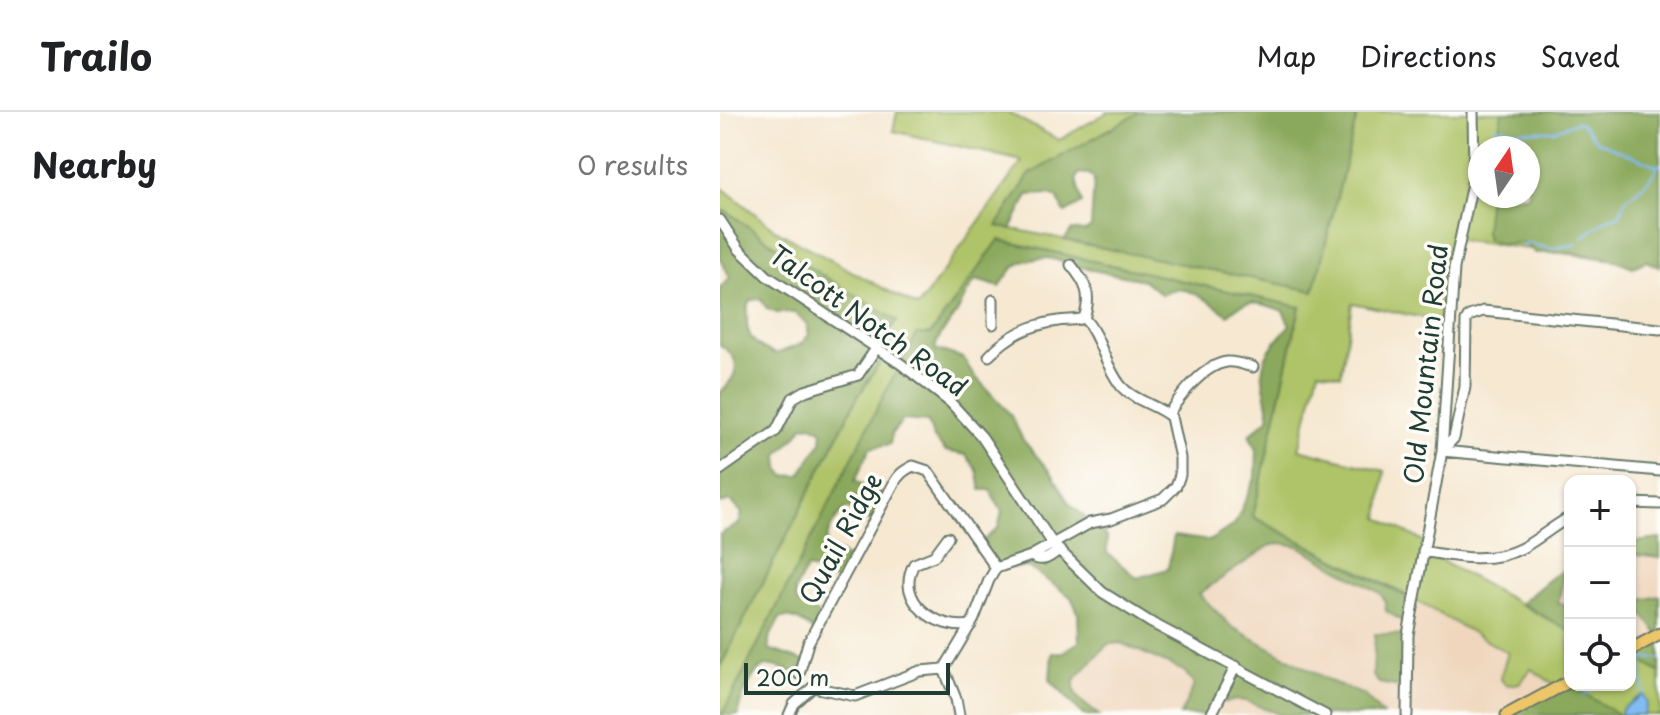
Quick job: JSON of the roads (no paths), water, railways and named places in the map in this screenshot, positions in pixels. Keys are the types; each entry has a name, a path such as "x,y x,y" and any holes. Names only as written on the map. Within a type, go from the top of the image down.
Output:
{"main road":[{"path":"1636,647 1660,634"},
{"path":"1507,715 1564,684"}],"street":[{"name":"Old Mountain Road","path":"1407,715 1408,635 1442,451 1454,268 1474,174 1473,112"},
{"name":"Talcott Notch Road","path":"720,220 753,264 929,384 967,420 982,437 1056,547 1086,579 1124,607 1325,715"},
{"path":"1071,265 1088,290 1088,307 1084,318"},
{"path":"993,300 993,324"},
{"path":"1442,451 1454,438 1465,387 1464,328 1466,321 1475,313 1483,311 1660,329"},
{"path":"989,356 1003,342 1026,329 1060,320 1084,318"},
{"path":"944,669 971,625 996,568 1056,547 1090,523 1111,519 1163,499 1176,486 1180,475 1180,458 1174,424 1168,414 1145,403 1121,385 1099,349 1092,327 1084,318"},
{"path":"720,470 776,431 793,398 805,391 858,375 877,347"},
{"path":"1168,414 1198,378 1220,365 1227,362 1253,367"},
{"path":"1442,451 1660,471"},
{"name":"Quail Ridge","path":"799,674 808,643 899,474 913,466 928,471 996,568"},
{"path":"1636,503 1660,504"},
{"path":"1423,551 1468,557 1502,556 1523,547 1564,521"},
{"path":"948,537 934,556 914,564 909,586 921,611 952,626 963,639"},
{"path":"952,626 971,625"},
{"path":"1211,715 1236,666"},
{"path":"789,715 794,704 813,687 855,696 920,671 944,669"},
{"path":"944,669 959,715"}],"water":[{"path":"1643,694 1647,703 1644,715 1621,715 1622,709"}],"waterway":[{"path":"1494,126 1516,131 1554,131 1576,122 1582,124 1597,141 1657,166"},
{"path":"1581,238 1607,219 1620,215 1625,200 1648,181 1660,164"},
{"path":"1522,246 1528,243 1550,249 1577,244"},
{"path":"1643,694 1642,666 1645,658 1660,659"},
{"path":"1636,666 1642,662"},
{"path":"1583,696 1591,691"}]}
